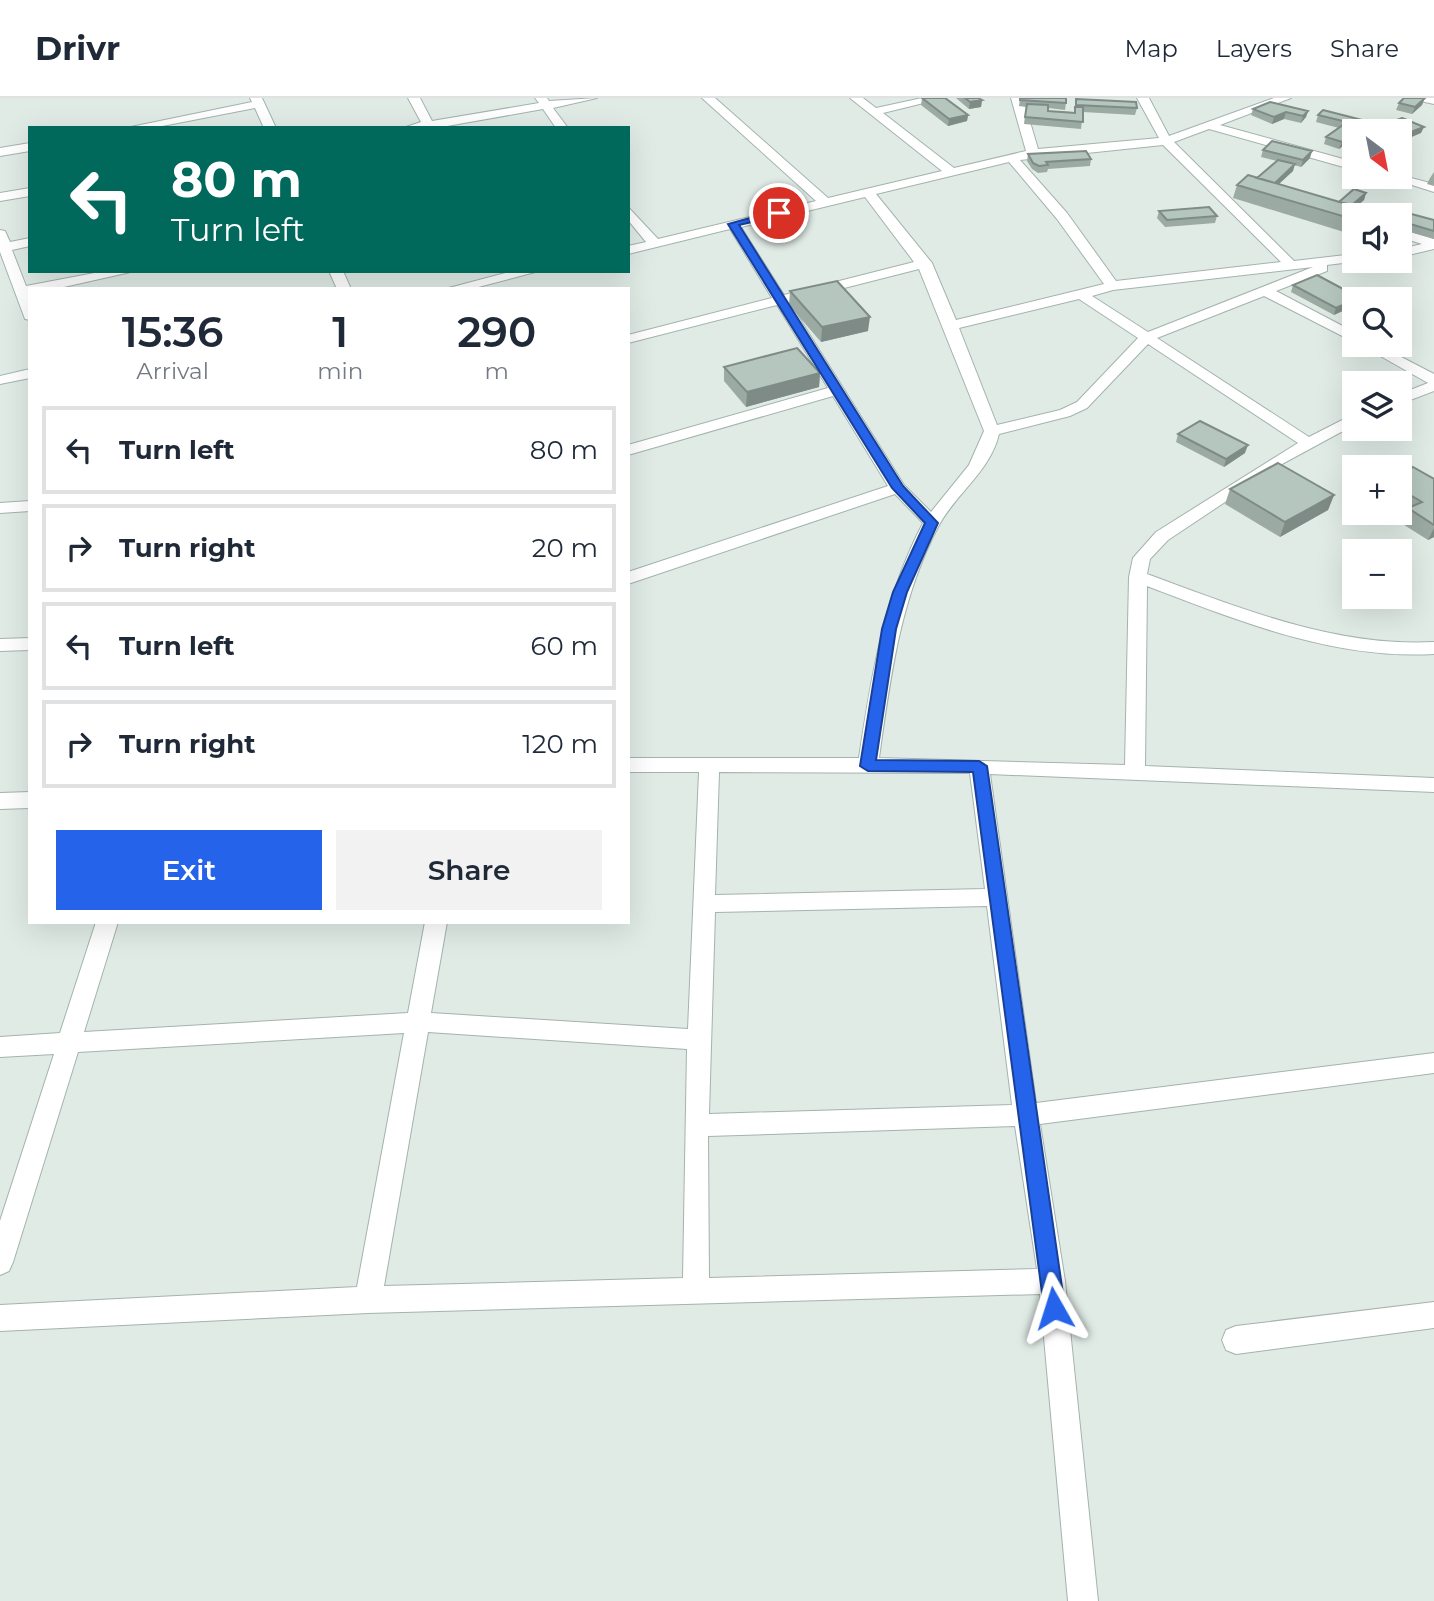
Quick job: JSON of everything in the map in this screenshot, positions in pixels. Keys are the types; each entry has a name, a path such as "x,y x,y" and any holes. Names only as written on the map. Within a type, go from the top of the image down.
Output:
{"street":[{"path":"414,98 429,126 543,102 591,98"},
{"path":"708,98 825,202"},
{"path":"856,98 951,173"},
{"path":"874,112 939,98"},
{"path":"1017,98 1034,153"},
{"path":"1143,98 1166,141 1291,265"},
{"path":"630,250 1034,153 1166,141 1285,98"},
{"path":"1420,98 1434,101"},
{"path":"141,126 258,101 269,126"},
{"path":"543,102 561,126"},
{"path":"1210,125 1342,163"},
{"path":"0,152 28,147"},
{"path":"1012,158 1062,216 1112,286"},
{"path":"1198,173 1224,180"},
{"path":"1412,182 1434,188"},
{"path":"0,197 28,192"},
{"path":"868,192 925,264 952,325 992,431 984,454 932,523 900,592 889,629 868,766"},
{"path":"630,214 654,244"},
{"path":"733,224 898,488 932,523"},
{"path":"1412,237 1434,244"},
{"path":"28,242 2,241 28,309"},
{"path":"1412,250 1434,244"},
{"path":"952,325 1112,286 1342,259"},
{"path":"992,431 1065,413 1082,405 1147,337 1342,261"},
{"path":"630,338 925,264"},
{"path":"40,287 117,273"},
{"path":"486,286 514,273"},
{"path":"1266,290 1342,331"},
{"path":"1082,295 1307,442"},
{"path":"1391,357 1434,380"},
{"path":"0,380 28,373"},
{"path":"1412,394 1434,386"},
{"path":"630,449 836,390"},
{"path":"1135,773 1138,577 1142,558 1162,536 1307,442 1342,425"},
{"path":"630,577 898,488"},
{"path":"0,508 28,506"},
{"path":"1138,577 1289,629 1389,651 1434,648"},
{"path":"0,645 28,645"},
{"path":"630,765 979,766 1434,785"},
{"path":"696,1291 696,1125 709,766"},
{"path":"979,766 1026,1115 1052,1282 1083,1601"},
{"path":"0,801 28,800"},
{"path":"704,904 997,897"},
{"path":"0,1262 106,924"},
{"path":"368,1300 436,924"},
{"path":"0,1047 418,1022 699,1040"},
{"path":"696,1125 1026,1115 1434,1063"},
{"path":"0,1318 368,1300 1052,1282"},
{"path":"1236,1340 1434,1315"}],"building":[{"path":"922,98 945,98 968,115 949,119"},
{"path":"965,98 978,98 982,100 970,102"},
{"path":"1066,98 1066,103 1020,100"},
{"path":"1404,98 1425,98 1415,107 1399,103"},
{"path":"1076,99 1136,102 1137,108 1076,105"},
{"path":"1270,102 1308,111 1303,116 1286,112 1274,117 1253,109"},
{"path":"1027,104 1048,105 1048,111 1075,113 1075,107 1083,107 1083,122 1025,117"},
{"path":"1323,110 1358,119 1342,121 1318,115"},
{"path":"1412,122 1424,127 1412,132"},
{"path":"1342,126 1342,142 1326,137"},
{"path":"1272,141 1312,151 1303,160 1263,150"},
{"path":"1086,151 1091,159 1046,162 1048,165 1039,166 1033,163 1028,154"},
{"path":"1278,160 1295,164 1275,183 1257,178"},
{"path":"1248,175 1343,203 1342,216 1237,185"},
{"path":"1354,189 1366,193 1354,203 1339,202"},
{"path":"1209,207 1217,216 1167,220 1159,211"},
{"path":"1412,214 1434,220 1434,231 1412,225"},
{"path":"1317,275 1342,288 1342,305 1336,308 1293,285"},
{"path":"837,281 870,317 822,327 790,291"},
{"path":"797,348 820,373 747,392 724,367"},
{"path":"1200,421 1248,445 1226,459 1178,434"},
{"path":"1278,463 1334,495 1285,522 1230,489"},
{"path":"1412,468 1434,479 1434,525 1412,511 1412,506 1422,502 1412,496"}],"route":[{"path":"779,213 733,224 898,488 932,523 900,592 889,629 868,766 979,766 1054,1308"}]}
